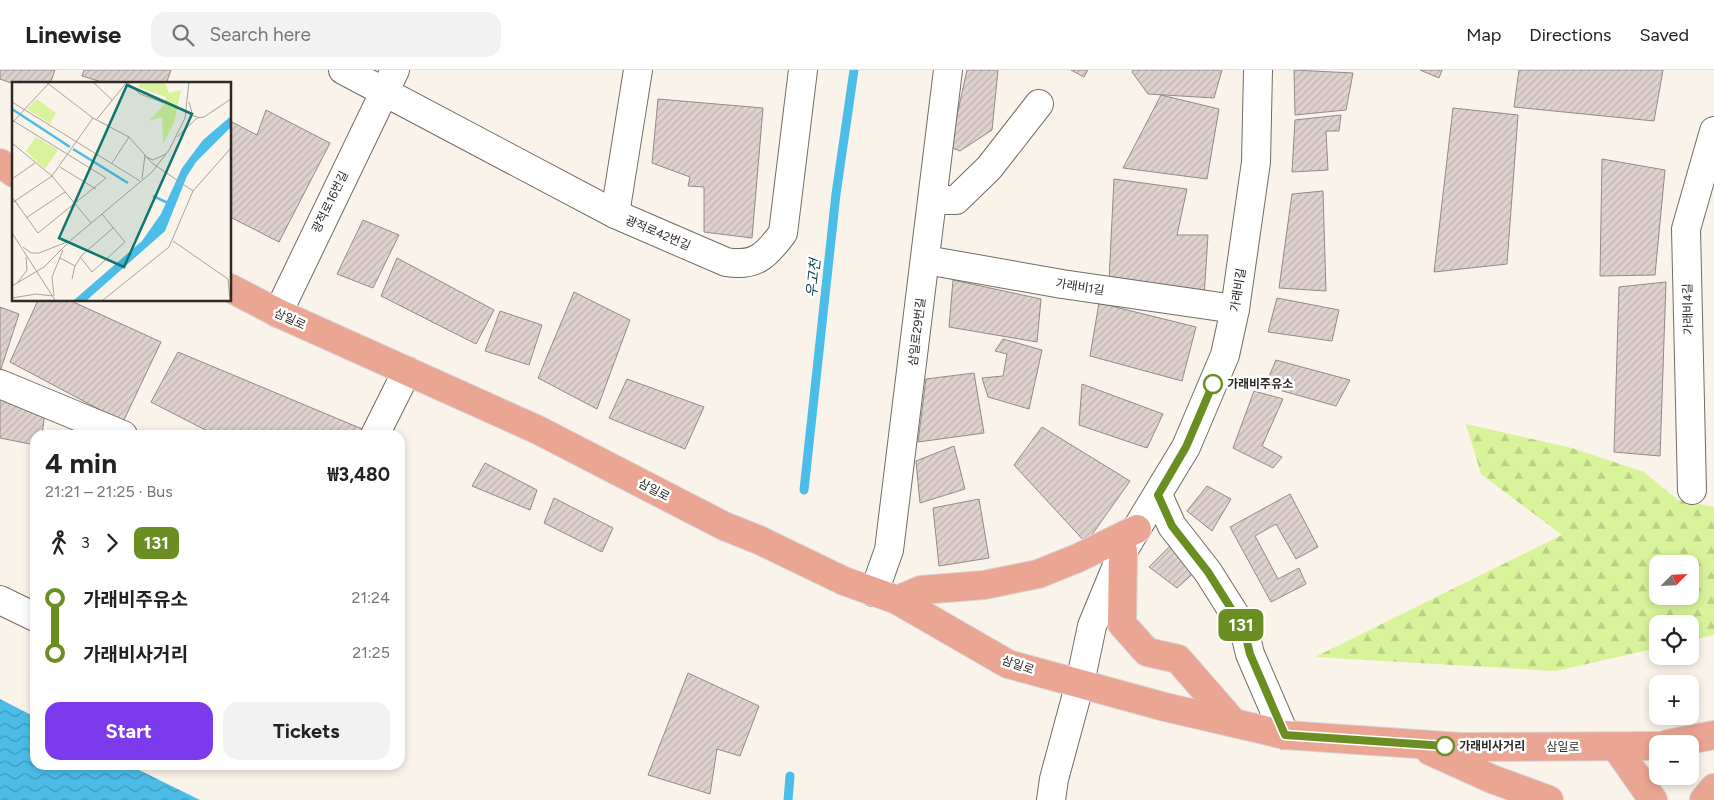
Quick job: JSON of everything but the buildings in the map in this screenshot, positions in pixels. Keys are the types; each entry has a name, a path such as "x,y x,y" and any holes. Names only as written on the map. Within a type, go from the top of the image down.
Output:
{"main road":[{"path":"0,163 12,172"},
{"path":"0,177 12,181"},
{"name":"삼일로","path":"231,289 278,313 538,430 724,526 886,596 1008,664 1165,707 1232,721 1285,735 1462,747 1649,746"},
{"path":"886,596 921,590 984,585 1038,574 1130,540 1122,624 1147,652 1178,660 1232,721"},
{"path":"1699,738 1714,735"},
{"path":"1413,743 1492,778 1549,800"},
{"path":"1616,747 1653,800"},
{"path":"1704,800 1714,788"}],"street":[{"path":"343,70 390,81"},
{"path":"615,214 638,70"},
{"name":"광적로42번길","path":"390,81 615,214 726,262 742,265 757,260 772,248 783,233 803,70"},
{"name":"삼일로29번길","path":"886,596 889,550 948,70"},
{"name":"가래비길","path":"1051,800 1054,779 1080,684 1092,626 1130,540 1186,447 1225,355 1235,309 1256,162 1258,70"},
{"name":"광적로16번길","path":"278,313 390,81"},
{"path":"933,200 956,200 988,168 1039,104"},
{"name":"가래비4길","path":"1692,490 1686,229 1714,132"},
{"name":"가래비1길","path":"926,260 1062,284 1235,309"},
{"path":"378,430 407,371"},
{"path":"0,384 111,430"},
{"path":"1158,495 1172,526 1208,572 1244,629 1250,654 1285,735"},
{"path":"0,600 30,615"}],"green space":[{"path":"1466,424 1572,448 1644,472 1678,500 1714,507 1714,635 1699,638 1699,615 1649,615 1649,650 1556,671 1315,657 1562,535 1481,474"}],"water":[{"path":"0,699 30,714 30,770 139,770 200,800 0,800"}],"waterway":[{"name":"우고천","path":"804,490 836,194 854,70"},
{"name":"우고천","path":"788,800 790,776"}],"bus line":[{"name":"131","path":"1213,384 1186,447 1158,495 1172,526 1224,594 1244,629 1250,654 1285,735 1445,746"}],"place":[{"name":"가래비주유소","path":"1213,384"},
{"name":"가래비사거리","path":"1445,746"}]}
